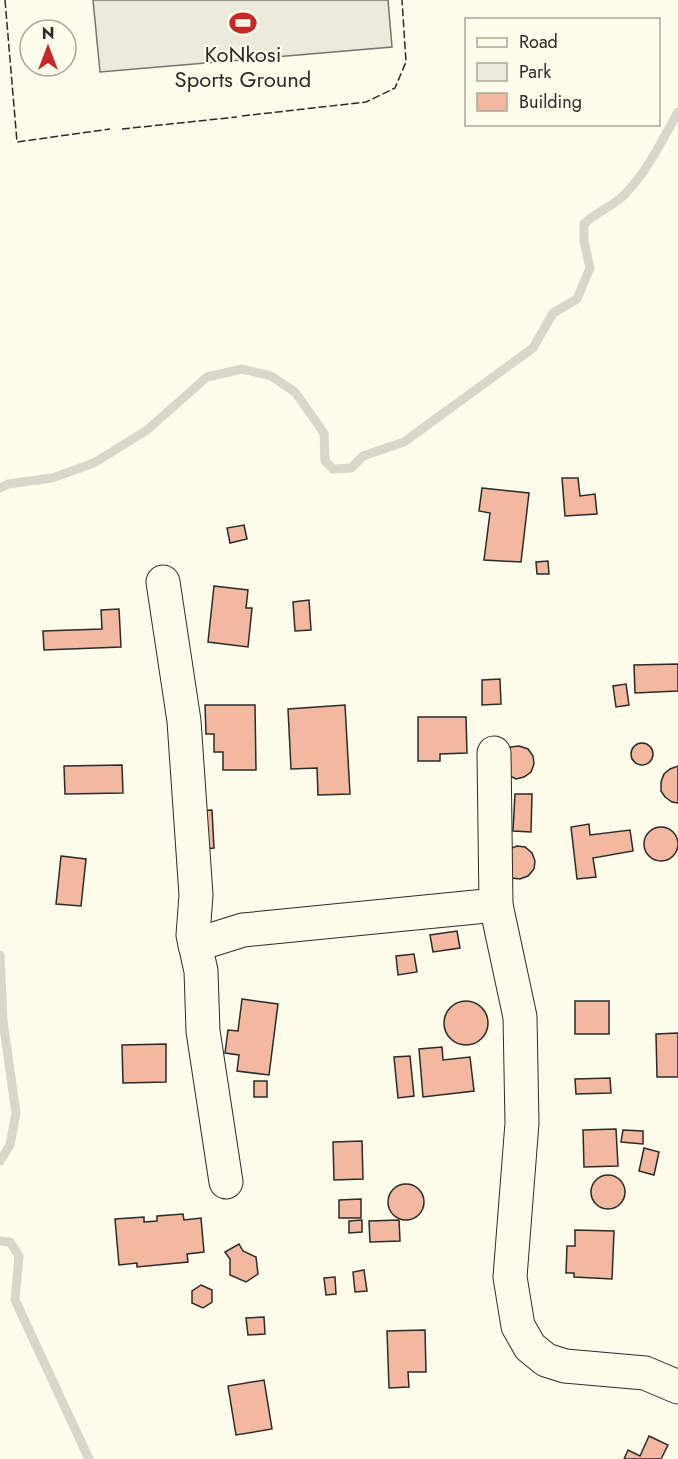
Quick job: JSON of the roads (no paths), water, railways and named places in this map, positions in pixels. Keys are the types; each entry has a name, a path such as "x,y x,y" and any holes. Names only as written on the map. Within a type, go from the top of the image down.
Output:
{"street":[{"path":"163,582 184,721 196,895 193,935 201,972 203,1031 226,1182"},
{"path":"495,753 496,905 520,1017 522,1123 510,1277 518,1326 530,1347 546,1360 565,1366 645,1373 678,1387"},
{"path":"195,945 243,930 496,905"}],"waterway":[{"path":"0,488 8,484 52,478 94,463 147,430 207,377 242,369 271,376 295,392 324,433 325,461 333,469 351,468 363,456 404,442 533,348 553,313 577,299 590,268 584,241 584,224 621,198 633,185 654,155 678,112"},
{"path":"0,955 3,1021 16,1113 10,1145 0,1161"},
{"path":"0,1241 10,1242 19,1256 15,1300 89,1459"}],"place":[{"name":"KoNkosi Sports Ground","path":"243,23"}]}
